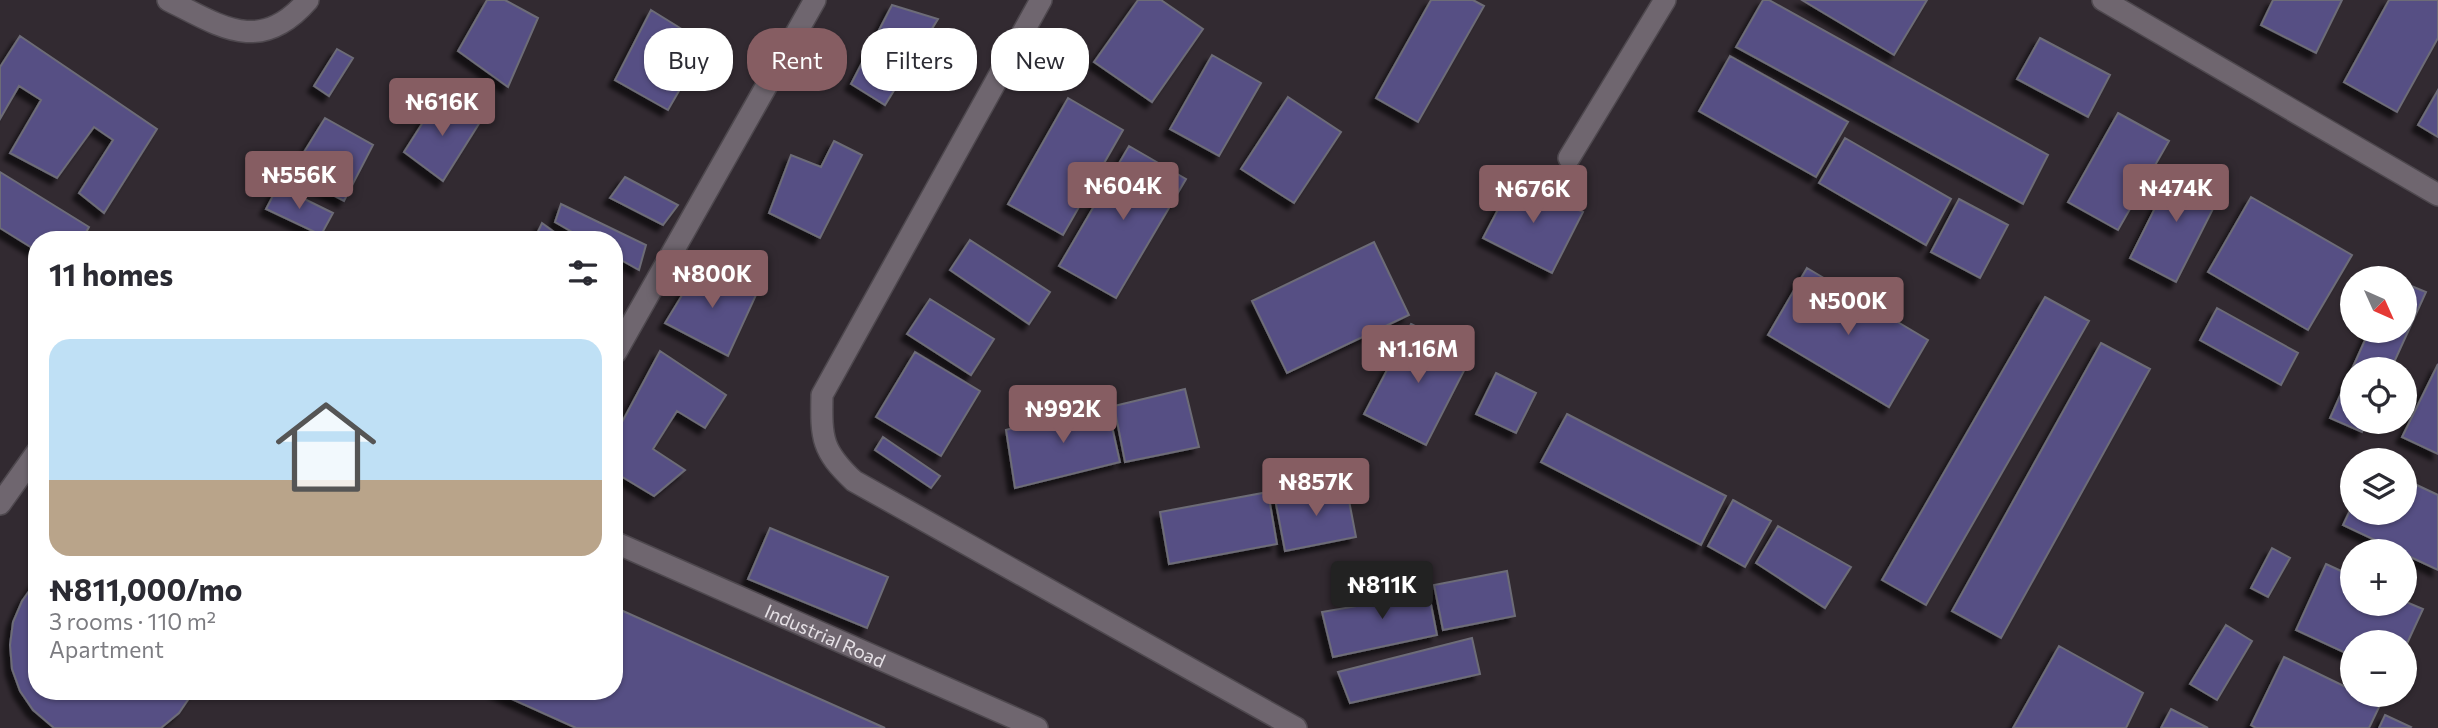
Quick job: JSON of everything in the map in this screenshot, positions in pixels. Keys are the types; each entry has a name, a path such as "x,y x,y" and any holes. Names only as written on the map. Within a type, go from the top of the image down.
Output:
{"street":[{"path":"168,0 224,28 260,34 296,14 308,0"},
{"path":"623,340 815,0"},
{"path":"1041,0 822,395 822,428 830,458 855,481 1296,728"},
{"path":"1569,158 1665,0"},
{"path":"2103,0 2438,195"},
{"path":"0,504 28,465"},
{"name":"Industrial Road","path":"623,546 1037,728"}],"building":[{"path":"487,0 505,0 538,18 508,87 458,51"},
{"path":"1138,0 1161,0 1203,29 1152,102 1094,62"},
{"path":"1431,0 1473,0 1484,6 1418,122 1376,98"},
{"path":"1763,0 1769,0 2048,155 2023,204 1736,47"},
{"path":"1802,0 1927,0 1894,55"},
{"path":"2273,0 2342,0 2316,53 2261,25"},
{"path":"2389,0 2438,0 2438,38 2397,112 2344,82"},
{"path":"892,5 938,19 932,28 880,28"},
{"path":"651,10 680,28 644,28 644,91 679,91 668,110 615,80"},
{"path":"20,36 157,129 104,213 79,193 113,140 94,127 57,178 10,153 41,100 19,86 0,119 0,67"},
{"path":"2040,38 2110,75 2088,117 2017,79"},
{"path":"337,49 353,58 329,96 314,86"},
{"path":"1212,55 1261,83 1219,156 1170,129"},
{"path":"1730,56 1848,122 1816,177 1699,111"},
{"path":"861,65 861,90 851,84"},
{"path":"2438,90 2438,137 2418,125"},
{"path":"862,91 894,91 885,105"},
{"path":"439,97 480,122 443,181 404,152"},
{"path":"1288,97 1341,132 1294,203 1241,169"},
{"path":"1068,98 1123,130 1063,235 1008,204"},
{"path":"2118,113 2169,141 2118,230 2068,202"},
{"path":"325,118 373,145 344,201 291,173"},
{"path":"1845,138 1951,199 1926,245 1819,183"},
{"path":"834,141 862,155 820,238 769,213 791,155 821,167"},
{"path":"1129,146 1186,179 1116,298 1059,266"},
{"path":"2176,166 2223,189 2176,282 2130,258"},
{"path":"0,172 89,227 87,231 28,231 28,245 0,228"},
{"path":"625,177 678,205 663,225 610,198"},
{"path":"1515,177 1583,212 1552,273 1483,238"},
{"path":"278,186 333,213 323,231 313,231 266,209"},
{"path":"2251,197 2352,255 2346,266 2340,266 2340,275 2308,330 2208,272"},
{"path":"1959,199 2008,225 1980,278 1931,252"},
{"path":"561,204 617,231 570,231 555,222"},
{"path":"542,223 553,231 538,231"},
{"path":"623,234 646,245 639,270 623,261"},
{"path":"970,240 1050,292 1029,324 950,270"},
{"path":"1374,242 1409,315 1287,373 1252,301"},
{"path":"701,264 756,295 728,356 665,323"},
{"path":"1807,268 1928,340 1889,407 1768,335"},
{"path":"2417,288 2426,292 2417,312"},
{"path":"2045,297 2089,321 1926,605 1882,580"},
{"path":"930,299 994,339 971,375 907,334"},
{"path":"2217,308 2298,353 2281,385 2200,340"},
{"path":"1411,324 1472,355 1426,445 1364,414"},
{"path":"2101,343 2150,369 2001,638 1952,611"},
{"path":"2364,343 2403,343 2396,357 2357,357"},
{"path":"660,351 726,395 705,428 677,411 653,449 685,470 654,496 623,477 623,420"},
{"path":"915,352 980,391 941,456 876,417"},
{"path":"2438,364 2438,454 2402,437 2403,434 2417,434 2417,407"},
{"path":"1496,373 1536,393 1516,433 1476,414"},
{"path":"1185,389 1199,447 1125,462 1114,406"},
{"path":"2340,396 2340,422 2330,418"},
{"path":"1106,400 1120,462 1015,488 1006,430"},
{"path":"1567,414 1726,496 1701,545 1541,462"},
{"path":"883,437 940,476 931,488 875,450"},
{"path":"1346,485 1356,537 1285,551 1275,499"},
{"path":"2417,485 2438,495 2438,570 2417,560 2417,539 2373,539 2343,525 2417,525"},
{"path":"1268,492 1277,544 1169,564 1160,512"},
{"path":"1733,500 1771,521 1745,567 1708,546"},
{"path":"1778,526 1851,567 1825,608 1756,563"},
{"path":"770,528 888,577 867,628 748,579"},
{"path":"2272,548 2290,558 2268,597 2251,588"},
{"path":"2326,564 2340,570 2340,616 2417,616 2417,606 2423,609 2413,630 2340,630 2340,650 2296,630"},
{"path":"1507,571 1515,616 1443,630 1434,585"},
{"path":"1426,579 1437,635 1333,657 1322,612 1397,599 1397,583"},
{"path":"28,593 28,700 188,700 179,713 161,728 54,728 33,710 20,691 12,669 10,645 13,622"},
{"path":"623,611 885,728 576,728 514,700 623,700"},
{"path":"2226,625 2252,641 2217,700 2190,684"},
{"path":"1472,638 1480,674 1350,703 1338,672"},
{"path":"2059,646 2143,693 2126,728 2013,728"},
{"path":"2284,657 2340,684 2340,707 2379,707 2369,728 2256,728 2251,725"},
{"path":"2171,709 2208,728 2161,728"},
{"path":"2385,715 2411,727 2379,728"}]}
